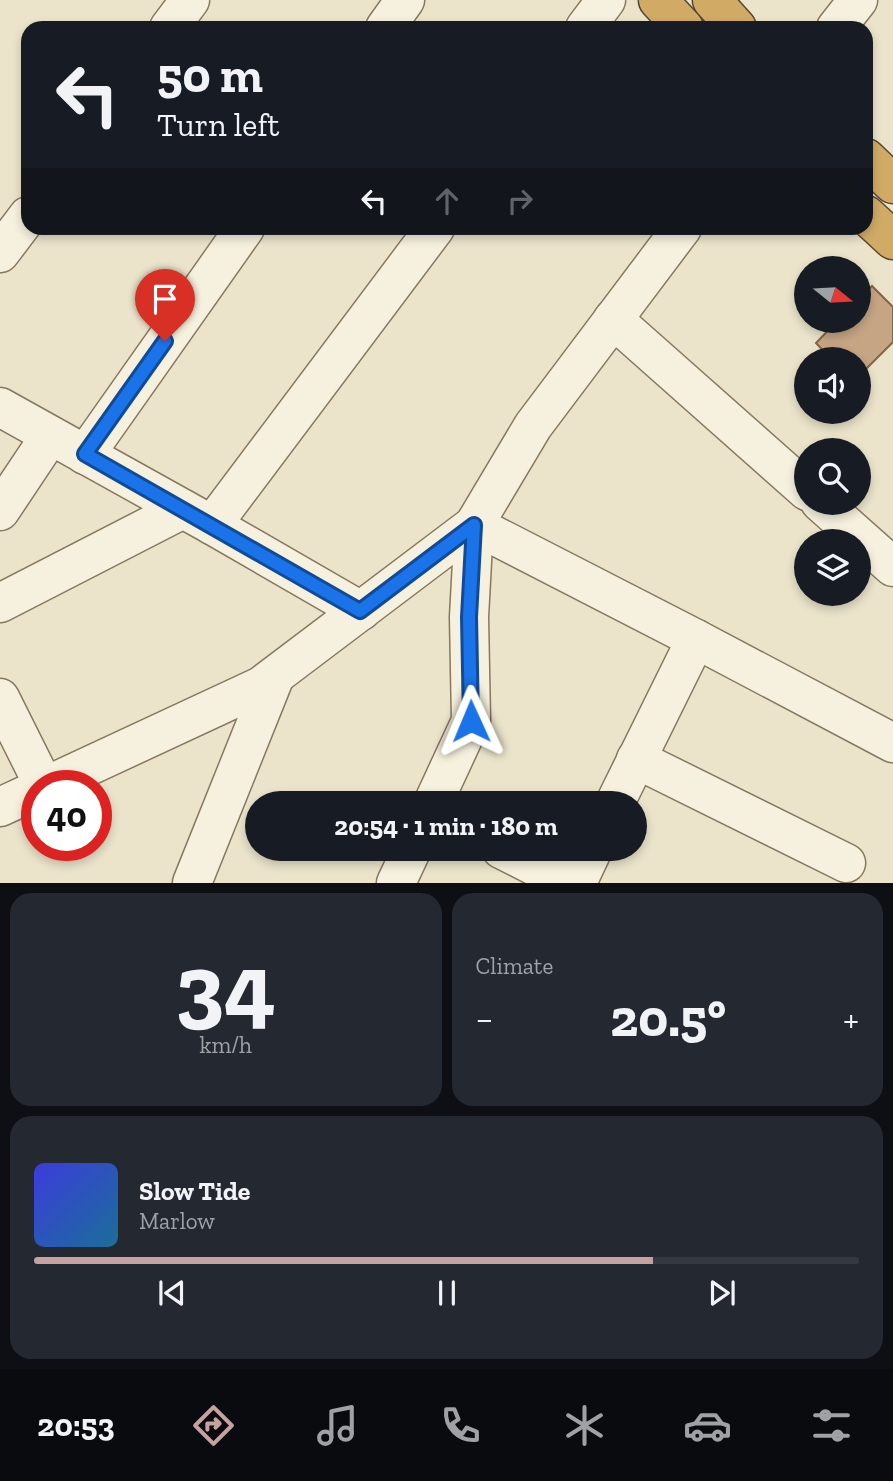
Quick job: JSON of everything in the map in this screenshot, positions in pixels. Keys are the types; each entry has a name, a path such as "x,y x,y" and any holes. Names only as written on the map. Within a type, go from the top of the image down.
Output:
{"highway":[{"path":"658,0 678,21"},
{"path":"712,0 731,21"},
{"path":"873,165 893,184"},
{"path":"873,221 893,240"}],"street":[{"path":"174,21 190,0"},
{"path":"390,21 405,0"},
{"path":"590,21 606,0"},
{"path":"842,21 858,0"},
{"path":"0,253 21,225"},
{"path":"85,454 240,235"},
{"path":"0,603 198,517 429,235"},
{"path":"80,770 261,686 474,525 533,426 677,235"},
{"path":"613,319 794,479"},
{"path":"0,407 360,611"},
{"path":"0,511 51,436"},
{"path":"835,515 893,567"},
{"path":"474,525 893,743"},
{"path":"439,791 471,721 469,617 474,525"},
{"path":"621,791 696,639"},
{"path":"192,883 275,676"},
{"path":"0,698 37,770"},
{"path":"636,759 846,863"},
{"path":"0,807 21,797"},
{"path":"396,883 406,861"},
{"path":"525,861 568,883"},
{"path":"576,883 587,861"}],"building":[{"path":"872,286 893,307 893,342 871,364 871,347 820,347 816,343 826,333 872,332"}],"route":[{"path":"165,341 85,454 360,611 474,525 469,617 471,721"}]}
